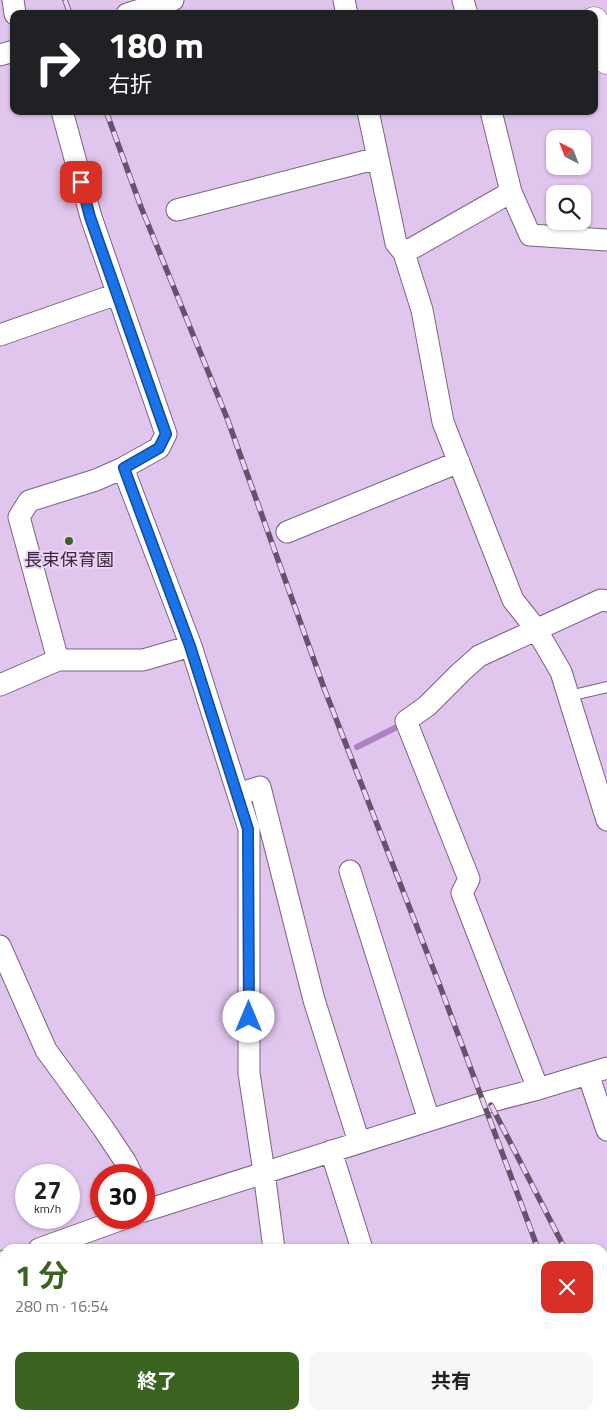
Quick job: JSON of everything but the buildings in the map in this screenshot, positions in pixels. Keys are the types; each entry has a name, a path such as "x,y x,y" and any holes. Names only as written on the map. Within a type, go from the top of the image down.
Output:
{"main road":[{"path":"598,33 607,60"}],"street":[{"path":"140,10 173,0"},
{"path":"58,660 19,517 29,501 96,480 124,468 159,448 166,434 90,217 63,115"},
{"path":"369,115 396,243 404,253 422,310 443,422 513,600 536,629 561,672 607,820"},
{"path":"492,115 511,192 530,235 607,240"},
{"path":"177,210 378,158"},
{"path":"404,253 511,192"},
{"path":"0,335 117,294"},
{"path":"286,532 459,462"},
{"path":"124,468 190,646 248,829 249,1073 273,1244"},
{"path":"538,1089 462,893 469,879 406,721 427,706 479,656 601,600 607,601"},
{"path":"0,685 58,660 143,660 190,646"},
{"path":"238,794 260,787 314,1000 359,1142"},
{"path":"350,871 429,1120"},
{"path":"0,946 46,1050 114,1144 126,1164"},
{"path":"155,1203 264,1172 484,1103 598,1071 607,1130"},
{"path":"331,1151 360,1244"},
{"path":"53,1244 95,1229"}],"lane":[{"path":"569,696 607,687"}],"waterway":[{"path":"357,747 403,724"}],"railway":[{"path":"65,0 69,10"},
{"path":"107,115 141,207 227,418 324,688 440,986 536,1244"},
{"path":"491,1105 562,1244"}],"place":[{"name":"長束保育園","path":"69,541"}],"route":[{"path":"81,182 90,217 166,434 159,448 124,468 190,646 248,829 249,1017"}]}
